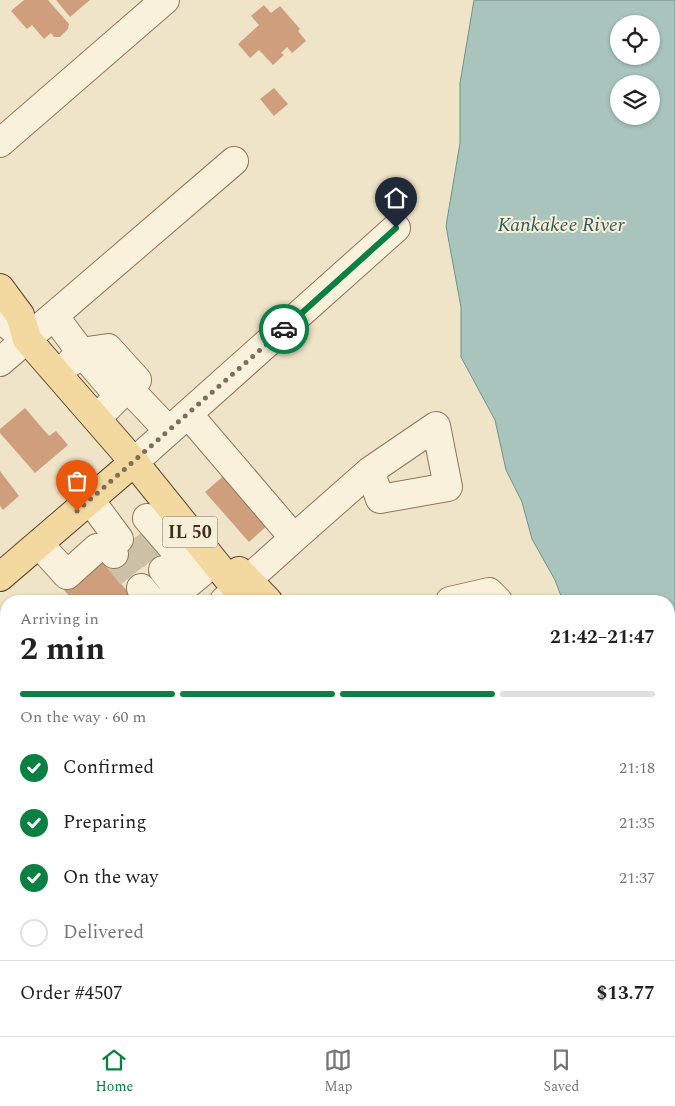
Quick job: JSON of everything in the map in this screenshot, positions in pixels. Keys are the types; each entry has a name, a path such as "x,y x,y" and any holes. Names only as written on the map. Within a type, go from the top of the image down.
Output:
{"main road":[{"name":"IL 50","path":"0,288 20,315 27,339 134,462 132,533 190,582 239,593"},
{"path":"0,577 134,462 239,593"}],"street":[{"path":"0,143 165,0"},
{"path":"0,362 234,161"},
{"path":"134,462 396,228"},
{"path":"54,316 82,352 124,392 178,423 294,538"},
{"path":"0,319 27,339"},
{"path":"58,374 82,352"},
{"path":"95,418 124,392"},
{"path":"239,593 294,538 370,471"},
{"path":"39,544 67,575 97,548 132,533 90,500"},
{"path":"162,570 190,582"},
{"path":"476,595 489,592 492,595"}],"water":[{"name":"Kankakee River","path":"474,0 675,0 675,595 561,595 555,580 532,539 522,502 506,470 495,420 461,357 461,307 446,226 460,143 460,83"}],"building":[{"path":"24,0 48,0 69,24 68,29 60,37 54,37 51,33 44,39 32,25 27,29 11,11"},
{"path":"56,0 90,0 70,17"},
{"path":"264,5 271,13 280,6 300,29 298,31 306,41 292,53 287,47 281,53 284,55 273,65 259,50 250,58 238,44 259,25 251,16"},
{"path":"274,88 288,104 274,116 260,99"},
{"path":"25,408 49,436 56,431 68,445 35,473 0,433 0,429"},
{"path":"0,471 19,496 3,510 0,506"},
{"path":"226,474 269,524 249,542 205,492"},
{"path":"99,558 131,595 68,595 63,589"}],"tunnel":[{"path":"136,537 163,570"},
{"path":"114,554 141,588"}],"way so far":[{"path":"77,511 284,329"}],"route":[{"path":"284,329 396,228"}]}
